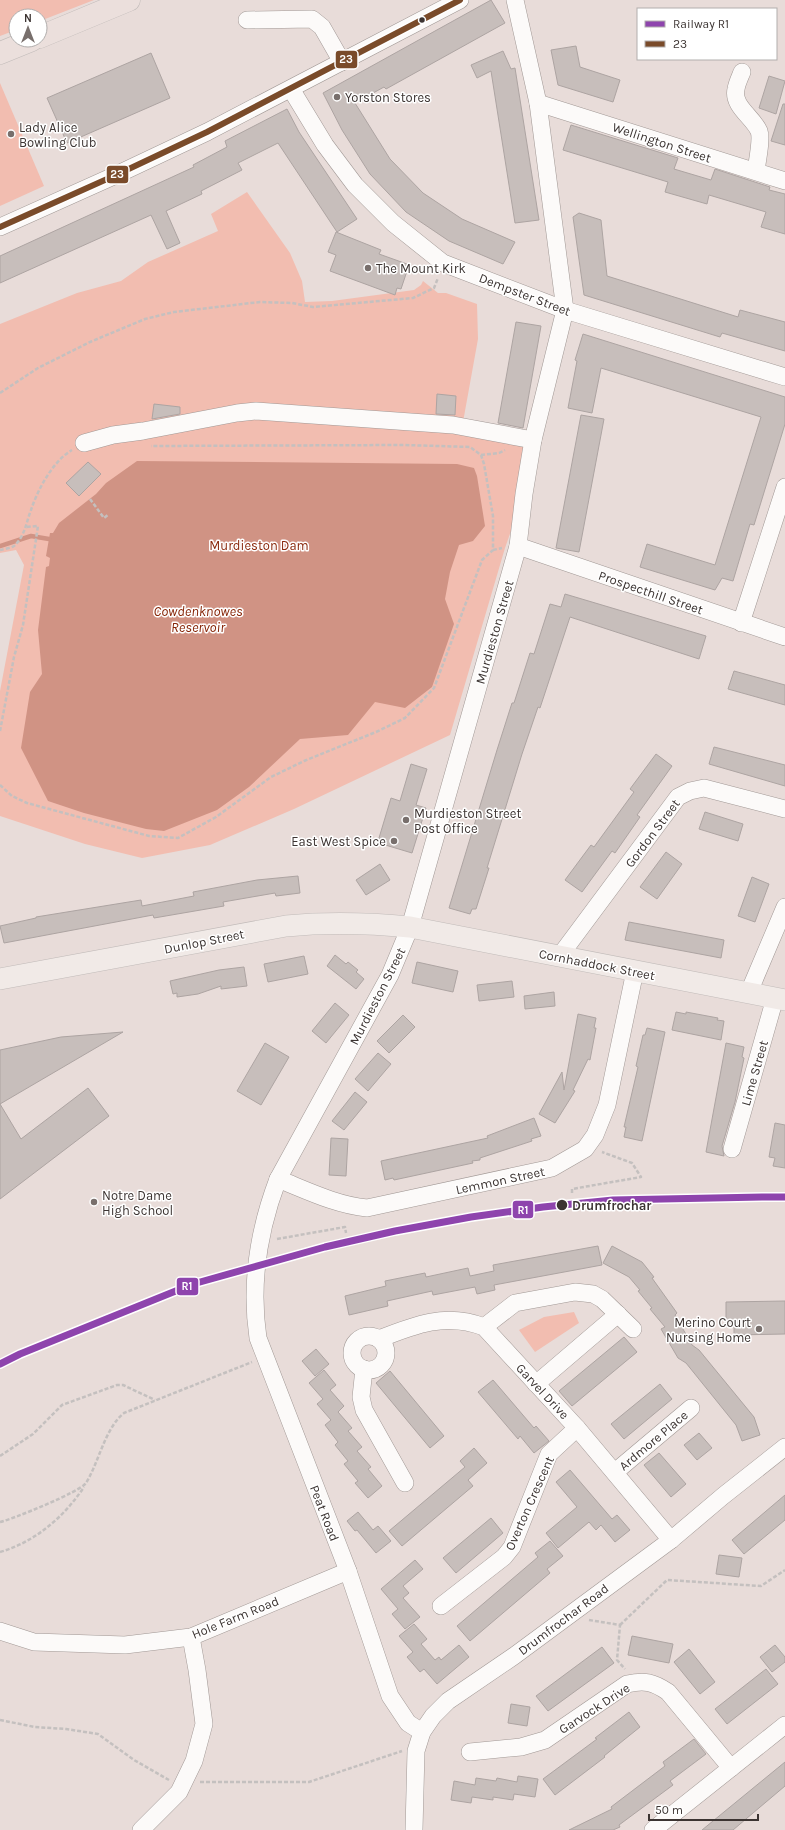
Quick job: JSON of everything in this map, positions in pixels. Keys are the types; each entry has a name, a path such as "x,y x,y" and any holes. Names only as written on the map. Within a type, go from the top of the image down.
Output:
{"highway":[{"path":"48,34 129,0"},
{"path":"0,53 12,48"}],"main road":[{"name":"Dunlop Street","path":"0,979 286,926 327,922 371,923 410,927"},
{"name":"Cornhaddock Street","path":"410,927 780,999"}],"street":[{"path":"0,227 116,175 291,89 460,0"},
{"name":"Murdieston Street","path":"256,1282 261,1235 270,1201 278,1179 390,975 410,927 518,546 524,494 533,440 565,310 538,103 515,0"},
{"path":"247,20 312,19 322,27 342,62"},
{"path":"742,72 735,95 736,102 753,120 760,133 756,171"},
{"name":"Dempster Street","path":"291,89 325,145 355,185 393,223 443,263 565,310 785,377"},
{"name":"Wellington Street","path":"538,103 785,181"},
{"path":"84,443 113,435 237,413 256,412 453,425 533,440"},
{"path":"741,623 785,487"},
{"name":"Prospecthill Street","path":"518,546 785,637"},
{"name":"Gordon Street","path":"559,957 678,797 690,791 704,788 785,809"},
{"path":"749,992 785,907"},
{"name":"Lemmon Street","path":"278,1179 317,1195 358,1207 367,1208 552,1168 585,1149 596,1135 607,1105 635,971"},
{"name":"Lime Street","path":"732,1149 780,999"},
{"name":"Peat Road","path":"256,1282 255,1317 258,1338 348,1572 390,1696 408,1723 422,1732"},
{"path":"484,1327 515,1303 575,1292 593,1294 602,1298 633,1329"},
{"path":"536,1384 618,1314"},
{"name":"Garvel Drive","path":"379,1339 431,1321 456,1319 484,1327 577,1428 671,1540"},
{"path":"365,1337 375,1337 382,1342 386,1351 384,1361 374,1369 364,1369 356,1364 354,1360 354,1346 365,1337"},
{"path":"364,1369 361,1397 364,1410 405,1483"},
{"name":"Ardmore Place","path":"615,1472 691,1408"},
{"name":"Overton Crescent","path":"441,1606 504,1557 512,1547 549,1454 577,1428"},
{"name":"Drumfrochar Road","path":"414,1830 416,1751 422,1732 433,1716 448,1701 514,1656 671,1540 723,1496 785,1447"},
{"name":"Hole Farm Road","path":"0,1631 34,1642 118,1645 191,1636 348,1572"},
{"path":"141,1830 179,1792 194,1761 204,1724 191,1636"},
{"name":"Garvock Drive","path":"470,1752 521,1747 545,1740 628,1684 641,1681 657,1684 668,1692 731,1768"},
{"path":"653,1830 785,1725"}],"path":[{"path":"0,393 38,368 90,342 145,319 174,312 260,302 292,303 313,307 413,298 434,288 443,263"},
{"path":"0,550 14,547 24,533 31,509 50,472 67,453 84,443"},
{"path":"0,785 12,796 27,803 149,836 178,838 216,817 271,777 304,761 376,732 405,718 434,688 482,560 493,550 493,516 484,464 481,455 470,447 412,445 149,446"},
{"path":"90,499 104,518 109,514"},
{"path":"0,731 14,657 23,625 38,531 38,526 26,527"},
{"path":"572,1193 572,1189 641,1177 632,1163 605,1152 585,1149"},
{"path":"261,1235 345,1227 346,1232"},
{"path":"0,1552 27,1541 45,1529 71,1504 85,1485 117,1418 124,1413 265,1356"},
{"path":"0,1456 33,1434 58,1408 74,1400 117,1385 123,1385 156,1400"},
{"path":"0,1522 29,1512 85,1485"},
{"path":"635,1682 617,1660 620,1625 667,1580 761,1586 785,1570"},
{"path":"565,1617 620,1625"},
{"path":"0,1720 35,1727 66,1729 98,1734 134,1760 183,1784 309,1782 394,1752 416,1751"}],"green space":[{"path":"0,0 94,0 48,18 48,8 8,8 8,33 0,36"},
{"name":"Lady Alice Bowling Club","path":"0,83 44,186 0,206"},
{"name":"Murdieston Dam","path":"247,192 290,253 302,281 305,302 332,301 414,290 421,285 423,281 438,293 446,293 477,304 478,339 463,422 532,448 524,494 505,548 450,735 294,809 210,845 142,858 85,844 0,816 0,691 24,565 16,550 0,553 0,324 77,293 121,281 148,262 218,231 211,214"},
{"path":"574,1312 579,1323 535,1352 519,1330 544,1317"}],"water":[{"name":"Cowdenknowes Reservoir","path":"137,461 457,464 474,468 477,476 485,526 473,541 459,545 450,572 445,599 454,624 432,687 405,708 375,702 348,735 300,739 249,787 217,810 164,831 146,829 84,813 48,801 21,748 30,692 42,674 38,630 46,567 49,566 50,558 46,556 50,533 53,533 59,523 96,494 106,483"}],"building":[{"path":"491,0 505,23 386,89 384,87 355,103 390,159 423,193 462,219 515,242 503,264 449,241 406,212 370,174 342,130 323,93"},
{"path":"576,46 580,67 620,80 613,102 558,85 551,50"},
{"path":"503,51 511,69 515,68 539,220 515,223 491,71 477,78 471,65"},
{"path":"151,53 170,98 67,143 47,98"},
{"path":"769,76 785,81 776,114 759,108"},
{"path":"783,104 785,104 785,145 771,141"},
{"path":"287,109 299,132 357,219 337,232 278,143 238,163 242,170 201,191 202,194 166,211 180,243 167,249 151,215 0,283 0,256 194,167 193,165 227,147 225,141"},
{"path":"571,125 678,158 674,169 711,180 715,169 770,187 769,190 785,194 785,234 761,227 766,212 709,195 707,204 665,192 668,182 563,150"},
{"path":"579,213 601,220 607,276 738,317 740,310 785,322 785,351 722,333 720,337 584,295 573,217"},
{"name":"The Mount Kirk","path":"336,232 381,250 379,254 407,264 404,270 407,271 401,289 397,288 395,295 330,271 336,255 328,252"},
{"path":"516,322 541,326 523,428 498,423"},
{"path":"583,334 785,397 785,424 754,525 750,524 733,581 722,578 715,590 640,567 647,544 715,565 761,417 601,368 592,413 568,408 577,361 575,360"},
{"path":"437,394 456,396 455,415 436,414"},
{"path":"154,404 180,407 180,414 152,419"},
{"path":"581,415 604,419 579,552 556,548"},
{"path":"88,462 101,474 79,496 66,483"},
{"path":"565,594 706,636 699,659 570,617 540,708 538,707 522,754 476,909 472,909 470,914 449,908 497,750 530,653 534,654 550,604 561,607"},
{"path":"734,671 785,685 785,705 728,689"},
{"path":"714,747 785,765 785,786 709,764"},
{"path":"656,754 672,766 637,815 640,817 615,853 612,851 582,892 565,880 591,845 594,847 634,792 630,789"},
{"path":"411,764 427,769 416,805 426,808 412,853 382,844 379,838 391,798 400,801"},
{"path":"705,812 743,824 738,841 699,829"},
{"path":"666,852 682,864 657,899 640,887"},
{"path":"380,864 390,880 366,895 356,880"},
{"path":"298,876 300,893 276,896 275,893 223,902 224,906 154,918 153,915 4,943 0,926 36,917 141,900 142,906 194,896 193,892 257,880"},
{"path":"752,877 769,884 755,922 738,916"},
{"path":"629,922 724,940 721,958 625,940"},
{"path":"335,955 346,964 348,962 358,970 356,972 364,979 356,989 327,966"},
{"path":"304,956 308,974 268,982 264,964"},
{"path":"417,962 458,971 453,992 412,983"},
{"path":"244,967 247,986 221,989 221,986 198,994 177,997 177,993 173,994 170,981 219,970"},
{"path":"512,981 514,997 479,1001 477,985"},
{"path":"554,992 555,1006 525,1009 524,996"},
{"path":"335,1003 349,1015 326,1043 312,1031"},
{"path":"676,1012 686,1014 686,1012 718,1018 717,1020 724,1021 721,1040 672,1030"},
{"path":"578,1014 596,1018 594,1028 596,1028 590,1060 588,1059 573,1090 575,1091 555,1123 539,1114 562,1072 564,1090"},
{"path":"403,1015 415,1027 389,1053 377,1041"},
{"path":"647,1028 665,1032 642,1141 624,1137 626,1127 624,1127 638,1067 636,1066 643,1035 645,1035"},
{"path":"123,1032 0,1104 0,1050 61,1037"},
{"path":"265,1043 289,1057 261,1105 237,1091"},
{"path":"726,1043 744,1047 742,1057 744,1058 735,1102 722,1146 724,1156 706,1152"},
{"path":"378,1053 391,1064 368,1091 355,1079"},
{"path":"88,1088 109,1116 0,1199 0,1104 21,1139"},
{"path":"355,1092 367,1102 344,1130 332,1121"},
{"path":"534,1118 541,1136 531,1139 532,1141 480,1158 480,1160 472,1161 473,1163 394,1180 393,1178 385,1180 381,1161 488,1138 487,1136"},
{"path":"775,1123 785,1125 785,1168 773,1166 775,1158 769,1157"},
{"path":"331,1138 348,1139 346,1176 329,1175"},
{"path":"598,1246 602,1265 494,1285 495,1290 477,1294 475,1287 433,1295 432,1291 387,1301 388,1306 349,1315 345,1296 386,1286 385,1281 425,1273 426,1277 468,1268 470,1276 494,1271 493,1265"},
{"path":"612,1246 642,1262 654,1277 652,1278 677,1313 675,1315 692,1345 699,1350 754,1417 760,1435 742,1441 736,1425 686,1363 678,1358 661,1329 665,1327 650,1309 652,1308 638,1291 640,1290 629,1277 603,1263"},
{"name":"Merino Court Nursing Home","path":"785,1301 785,1334 734,1335 734,1323 726,1323 726,1302"},
{"path":"624,1337 637,1352 572,1406 559,1391"},
{"path":"316,1349 329,1364 315,1376 302,1361"},
{"path":"324,1370 336,1385 330,1390 344,1406 338,1412 352,1428 348,1431 362,1447 357,1451 371,1467 368,1469 382,1486 368,1498 355,1483 358,1481 344,1464 348,1461 335,1445 338,1442 325,1425 331,1420 317,1404 323,1399 309,1383"},
{"path":"390,1371 444,1436 430,1448 376,1383"},
{"path":"493,1380 534,1428 536,1426 549,1441 534,1453 520,1436 518,1439 478,1392"},
{"path":"660,1384 672,1399 624,1439 611,1424"},
{"path":"699,1433 712,1448 697,1460 684,1445"},
{"path":"474,1448 487,1463 468,1480 473,1486 402,1546 389,1531 465,1467 460,1461"},
{"path":"659,1453 686,1484 671,1497 644,1465"},
{"path":"570,1470 612,1519 617,1515 630,1530 615,1542 601,1525 596,1530 589,1522 558,1548 546,1533 577,1507 556,1482"},
{"path":"785,1495 785,1520 744,1554 732,1540"},
{"path":"358,1512 373,1530 378,1526 391,1541 376,1553 357,1530 355,1531 347,1521"},
{"path":"491,1518 503,1533 456,1573 443,1558"},
{"path":"550,1541 563,1556 547,1569 550,1573 470,1641 457,1626 538,1557 535,1553"},
{"path":"719,1555 742,1558 739,1577 716,1574"},
{"path":"415,1560 423,1569 403,1586 409,1593 403,1598 420,1617 405,1629 392,1614 398,1609 381,1589"},
{"path":"414,1624 427,1639 421,1644 435,1660 439,1657 441,1660 459,1645 469,1657 437,1684 424,1669 420,1672 407,1657 413,1652 399,1636"},
{"path":"632,1636 673,1644 669,1663 628,1655"},
{"path":"775,1645 785,1657 785,1662 772,1672 760,1657"},
{"path":"602,1647 614,1663 548,1711 536,1696"},
{"path":"689,1649 715,1682 700,1694 674,1662"},
{"path":"766,1669 778,1684 727,1724 715,1709"},
{"path":"511,1704 530,1707 527,1726 508,1723"},
{"path":"629,1712 640,1727 604,1756 605,1757 555,1795 543,1779 597,1739 595,1738"},
{"path":"694,1739 706,1754 670,1781 673,1785 619,1825 620,1827 613,1830 569,1830 612,1809 611,1807 665,1766 663,1762"},
{"path":"785,1762 785,1786 733,1830 702,1830"},
{"path":"518,1776 538,1779 535,1797 514,1794 513,1800 493,1797 493,1800 472,1797 471,1803 451,1800 454,1781 475,1785 476,1778 496,1781 497,1778 517,1782"}],"waterway":[{"path":"0,546 31,536 49,539"}],"rail line":[{"name":"R1","path":"0,1364 20,1354 193,1284 325,1247 395,1231 471,1217 543,1207 613,1200 785,1197"}],"transit line":[{"name":"23","path":"0,227 207,132 460,0"}],"place":[{"name":"Yorston Stores","path":"337,97"},
{"name":"Lady Alice Bowling Club","path":"11,134"},
{"name":"The Mount Kirk","path":"368,268"},
{"name":"Murdieston Street Post Office","path":"406,820"},
{"name":"East West Spice","path":"394,841"},
{"name":"Notre Dame High School","path":"94,1202"},
{"name":"Drumfrochar","path":"562,1205"},
{"name":"Merino Court Nursing Home","path":"759,1329"}]}
